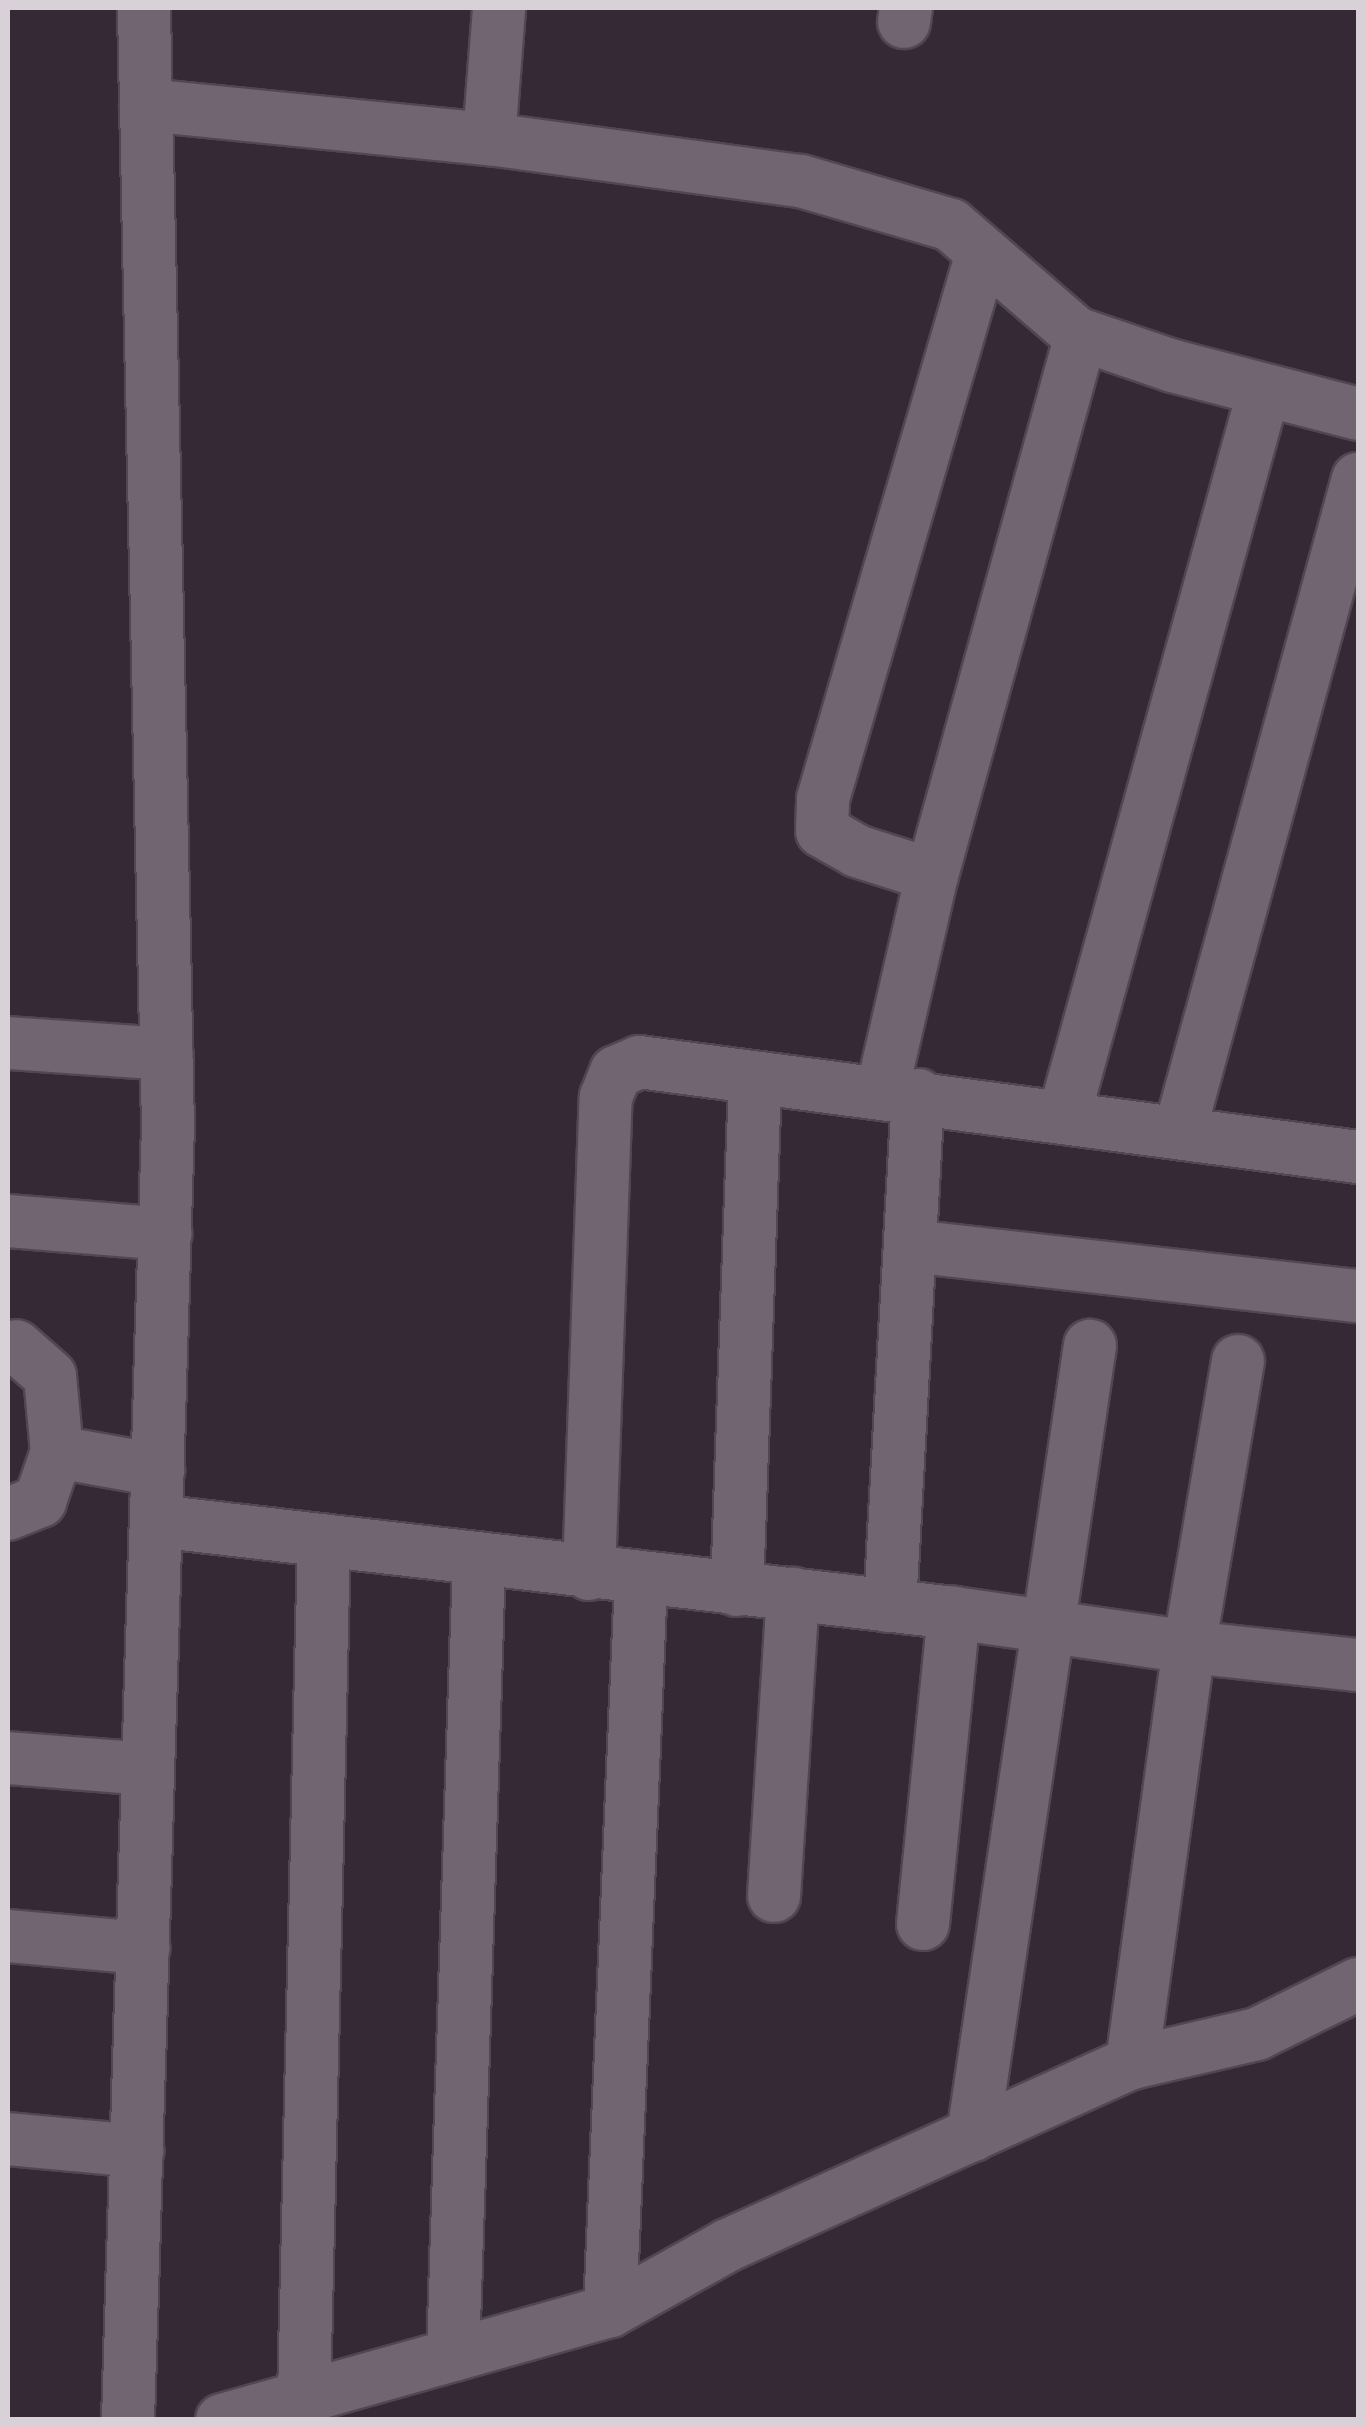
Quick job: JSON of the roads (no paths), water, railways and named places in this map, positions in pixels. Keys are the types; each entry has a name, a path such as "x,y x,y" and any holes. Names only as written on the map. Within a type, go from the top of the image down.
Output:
{"street":[{"path":"128,2420 165,1234 166,1054 144,8"},
{"path":"489,138 499,8"},
{"path":"146,105 489,138 801,181 950,225 1081,335 1358,414"},
{"path":"932,875 856,852 822,831 823,799 982,253"},
{"path":"890,1606 911,1246 900,1093 932,875 1081,335"},
{"path":"1064,1116 1264,390"},
{"path":"1180,1130 1358,479"},
{"path":"8,1042 166,1054"},
{"path":"589,1574 606,1097 616,1072 639,1062 755,1082 900,1093 1358,1156"},
{"path":"736,1590 755,1082"},
{"path":"8,1221 165,1234"},
{"path":"911,1246 1358,1296"},
{"path":"8,1514 40,1501 57,1452 50,1376 16,1346"},
{"path":"973,2135 1090,1346"},
{"path":"1132,2063 1188,1647 1238,1361"},
{"path":"57,1452 158,1470"},
{"path":"156,1522 479,1562 954,1613 1050,1632 1358,1665"},
{"path":"304,2397 324,1542"},
{"path":"454,2354 479,1562"},
{"path":"610,2310 642,1579"},
{"path":"774,1896 793,1594"},
{"path":"922,1924 954,1613"},
{"path":"8,1758 148,1768"},
{"path":"8,1936 143,1948"},
{"path":"222,2420 610,2310 728,2245 1132,2063 1257,2034 1358,1984"},
{"path":"8,2139 137,2152"}]}
